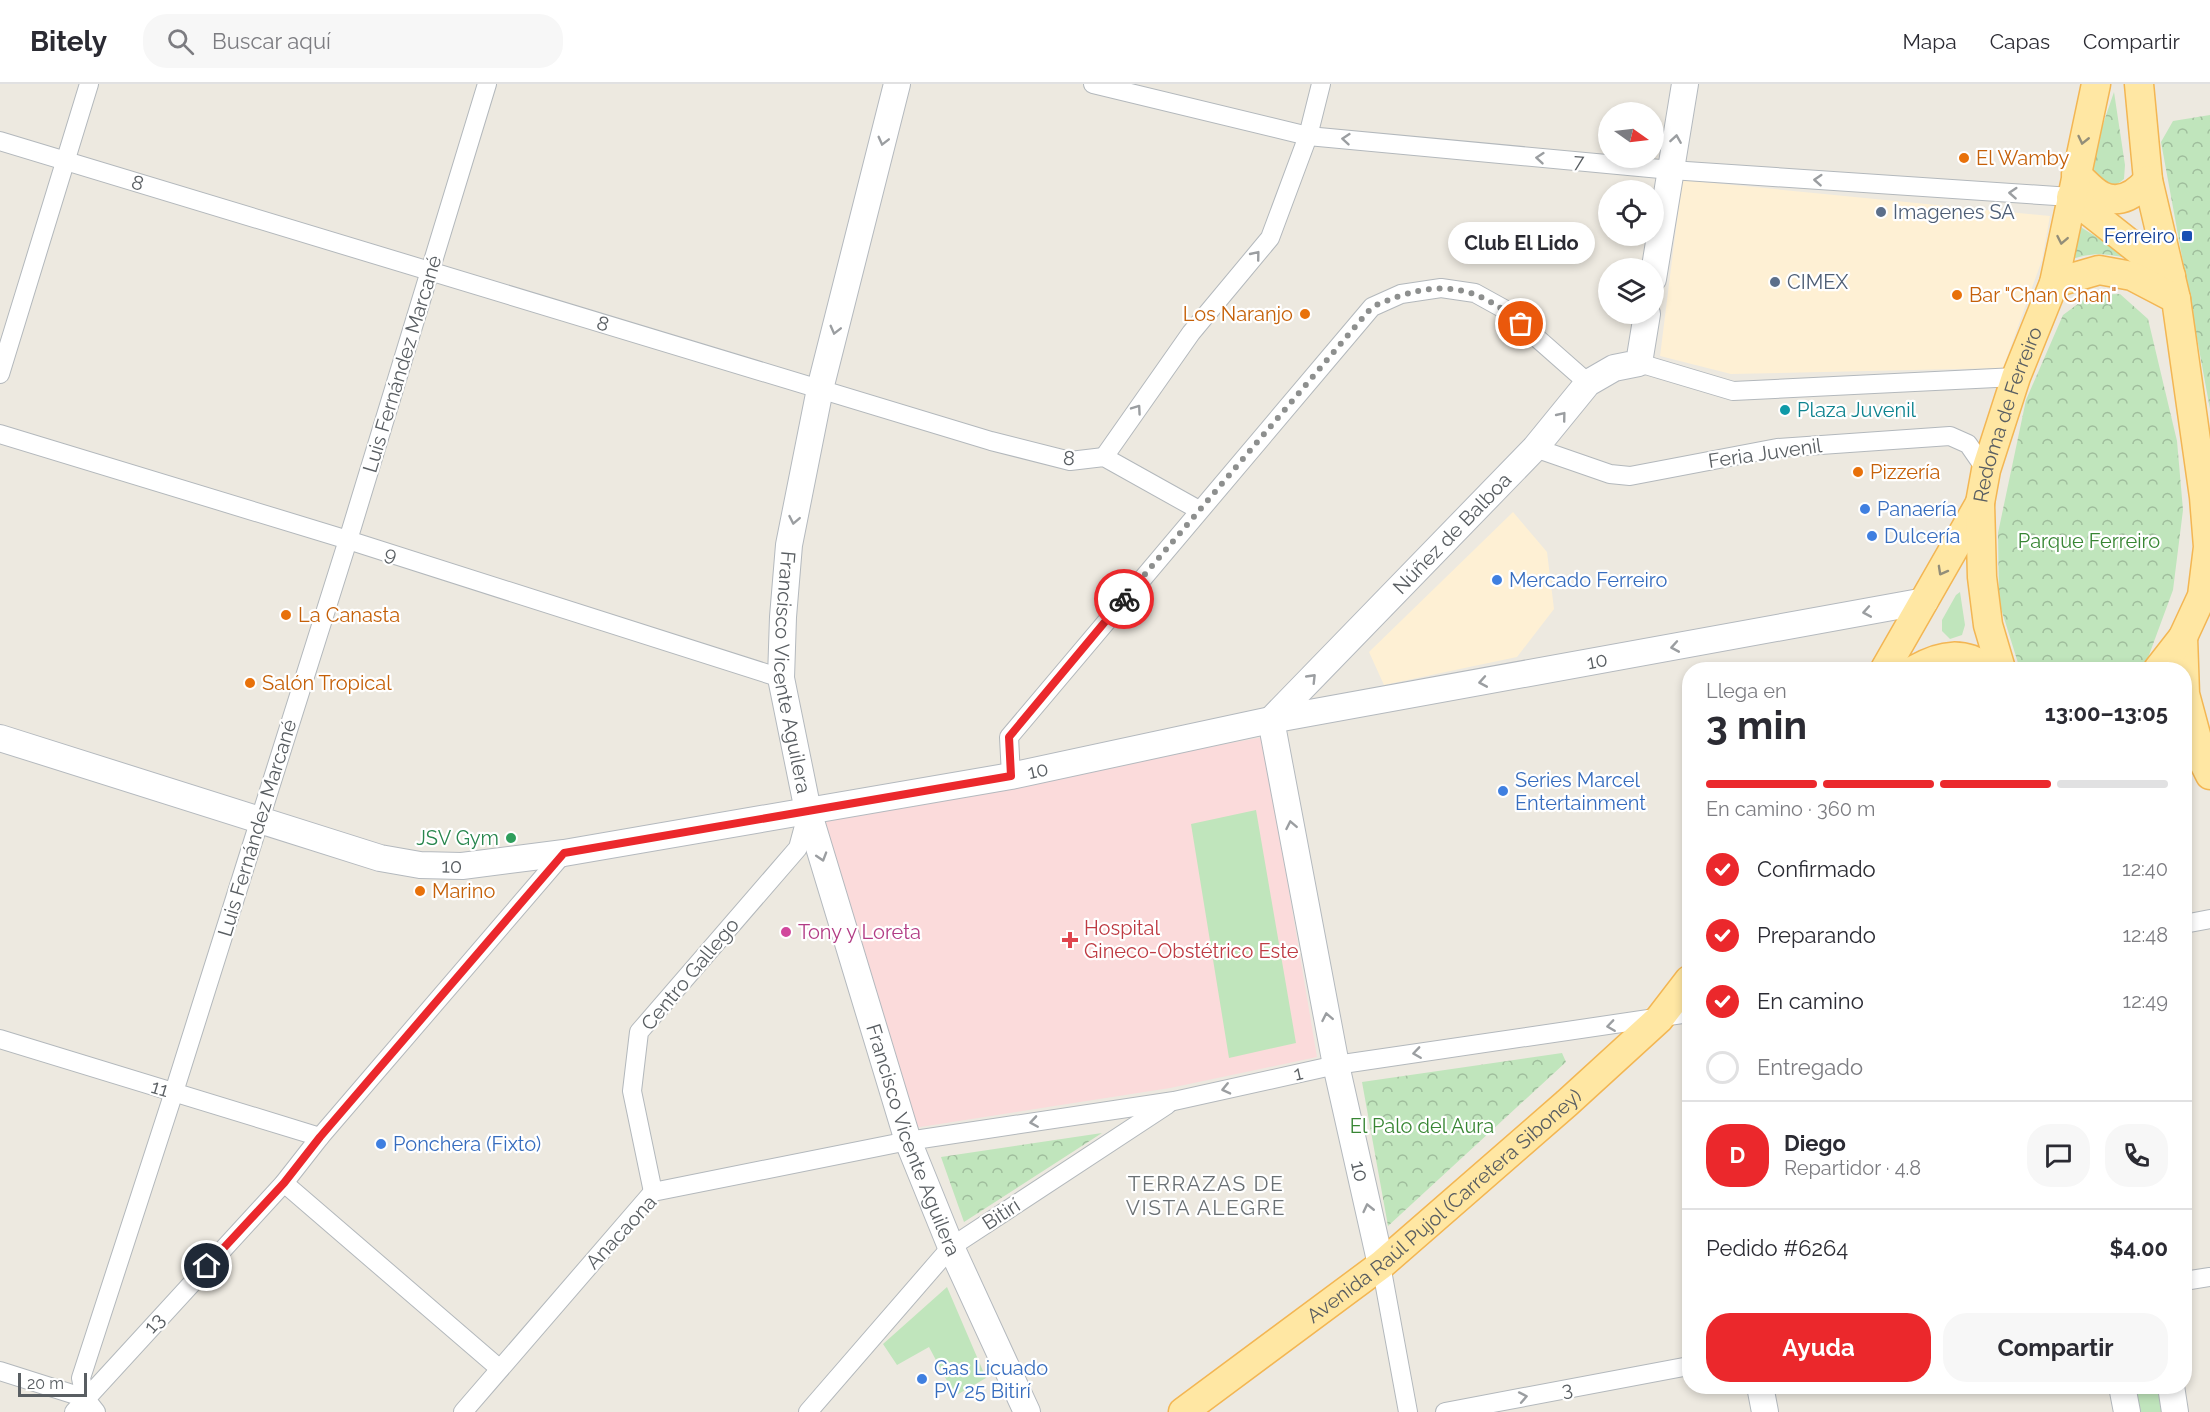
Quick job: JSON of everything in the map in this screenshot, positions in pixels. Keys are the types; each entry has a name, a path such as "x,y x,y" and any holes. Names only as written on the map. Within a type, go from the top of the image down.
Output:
{"main road":[{"name":"Francisco Vicente Aguilera","path":"897,84 820,389 789,545 781,678 808,811 908,1141 951,1247 1027,1412"},
{"path":"1656,258 1685,84"},
{"name":"Redoma de Ferreiro","path":"1999,662 1988,625 1982,577 1980,503 1986,470 2016,377 2054,283 2096,84"},
{"path":"2139,84 2148,180 2174,288 2207,499 2206,595 2183,637 2163,662"},
{"path":"2073,186 2103,197 2122,199 2139,191 2148,180"},
{"path":"2073,186 2174,288"},
{"path":"2054,283 2100,270 2174,288"},
{"path":"1639,363 1645,324"},
{"name":"Núñez de Balboa","path":"1271,720 1535,448 1588,383 1614,368 1639,363"},
{"path":"1889,662 1980,503"},
{"name":"10","path":"0,738 380,858 420,865 462,866 564,853 1011,776 1271,720 1924,601"},
{"path":"2183,637 2184,662"},
{"path":"1933,662 1952,657 1970,657 1978,662"},
{"name":"10","path":"1271,720 1336,1065 1381,1265"},
{"path":"2192,728 2199,763"},
{"name":"Avenida Raúl Pujol (Carretera Siboney)","path":"1183,1412 1381,1265 1567,1103 1659,1019 1682,989"},
{"path":"1762,1394 1765,1412"},
{"path":"2124,1394 2127,1412"},
{"path":"2172,1394 2175,1412"}],"street":[{"path":"0,374 89,84"},
{"name":"Luis Fernández Marcané","path":"85,1407 81,1378 348,540 487,84"},
{"name":"7","path":"1094,84 1308,136 1671,170 2073,186"},
{"path":"1104,457 1191,333 1270,238 1308,136 1321,84"},
{"name":"8","path":"0,141 991,441 1070,461 1104,457 1199,510"},
{"path":"1011,776 1009,737 1372,307 1401,294 1441,288 1475,293 1504,309 1588,383"},
{"path":"1639,363 1733,391 2016,377"},
{"name":"9","path":"0,434 348,540 781,678"},
{"name":"Feria Juvenil","path":"1535,448 1610,474 1630,476 1777,448 1950,436 1968,444 1986,470"},
{"name":"Centro Gallego","path":"653,1192 632,1091 639,1032 798,848 808,811"},
{"name":"13","path":"85,1407 284,1183 320,1137 564,853"},
{"path":"2192,922 2210,919"},
{"name":"1","path":"908,1141 1174,1101 1336,1065 1682,1014"},
{"name":"11","path":"0,1039 320,1137"},
{"name":"Bitirí","path":"808,1412 951,1247 1174,1101"},
{"name":"Anacaona","path":"463,1412 653,1192 908,1141"},
{"path":"284,1183 500,1369"},
{"name":"10","path":"1381,1265 1408,1412"},
{"path":"2192,1280 2210,1277"},
{"name":"3","path":"1445,1412 1682,1367"},
{"path":"0,1371 85,1407"}],"shaded area":[{"path":"1682,180 2050,216 2042,260 2003,368 1731,374 1660,356"},
{"name":"Mercado Ferreiro","path":"1513,512 1547,552 1554,609 1517,657 1384,685 1369,652"},
{"name":"Hospital Gineco-Obstétrico Este","path":"1263,737 1317,1057 1170,1088 914,1128 798,823"}],"green space":[{"path":"2114,92 2125,165 2124,179 2115,186 2097,179 2091,159"},
{"path":"2210,115 2210,409 2161,142 2173,121"},
{"path":"2079,226 2132,259 2101,254 2070,260"},
{"name":"Parque Ferreiro","path":"2120,294 2148,319 2177,441 2183,510 2173,590 2146,662 2018,662 1999,602 1998,533 2026,400 2063,315 2090,295"},
{"path":"1960,592 1965,625 1962,635 1950,639 1942,631 1942,620"},
{"path":"1256,810 1296,1043 1229,1058 1191,824"},
{"name":"El Palo del Aura","path":"1562,1053 1566,1062 1388,1226 1362,1082"},
{"path":"1102,1133 964,1222 941,1157"},
{"path":"947,1287 986,1378 955,1396 929,1347 897,1365 883,1344"},
{"path":"2135,1394 2160,1394 2163,1412 2138,1412"}],"way so far":[{"path":"1124,599 1372,307 1401,294 1441,288 1475,293 1504,309 1521,324"}],"place":[{"name":"El Wamby","path":"1964,158"},
{"name":"Imagenes SA","path":"1881,212"},
{"name":"Ferreiro","path":"2187,236"},
{"name":"CIMEX","path":"1775,282"},
{"name":"Bar \"Chan Chan\"","path":"1957,295"},
{"name":"Los Naranjo","path":"1305,314"},
{"name":"Club El Lido","path":"1521,324"},
{"name":"Plaza Juvenil","path":"1785,410"},
{"name":"Pizzería","path":"1858,472"},
{"name":"Panaería","path":"1865,509"},
{"name":"Dulcería","path":"1872,536"},
{"name":"Mercado Ferreiro","path":"1497,580"},
{"name":"La Canasta","path":"286,615"},
{"name":"Salón Tropical","path":"250,683"},
{"name":"Series Marcel Entertainment","path":"1503,791"},
{"name":"JSV Gym","path":"511,838"},
{"name":"Marino","path":"420,891"},
{"name":"Tony y Loreta","path":"786,932"},
{"name":"Hospital Gineco-Obstétrico Este","path":"1070,940"},
{"name":"Ponchera (Fixto)","path":"381,1144"},
{"name":"Gas Licuado PV 25 Bitirí","path":"922,1379"}],"district":[{"name":"TERRAZAS DE VISTA ALEGRE","path":"1206,1195"}],"route":[{"path":"207,1266 284,1183 320,1137 564,853 1011,776 1009,737 1124,599"}]}
